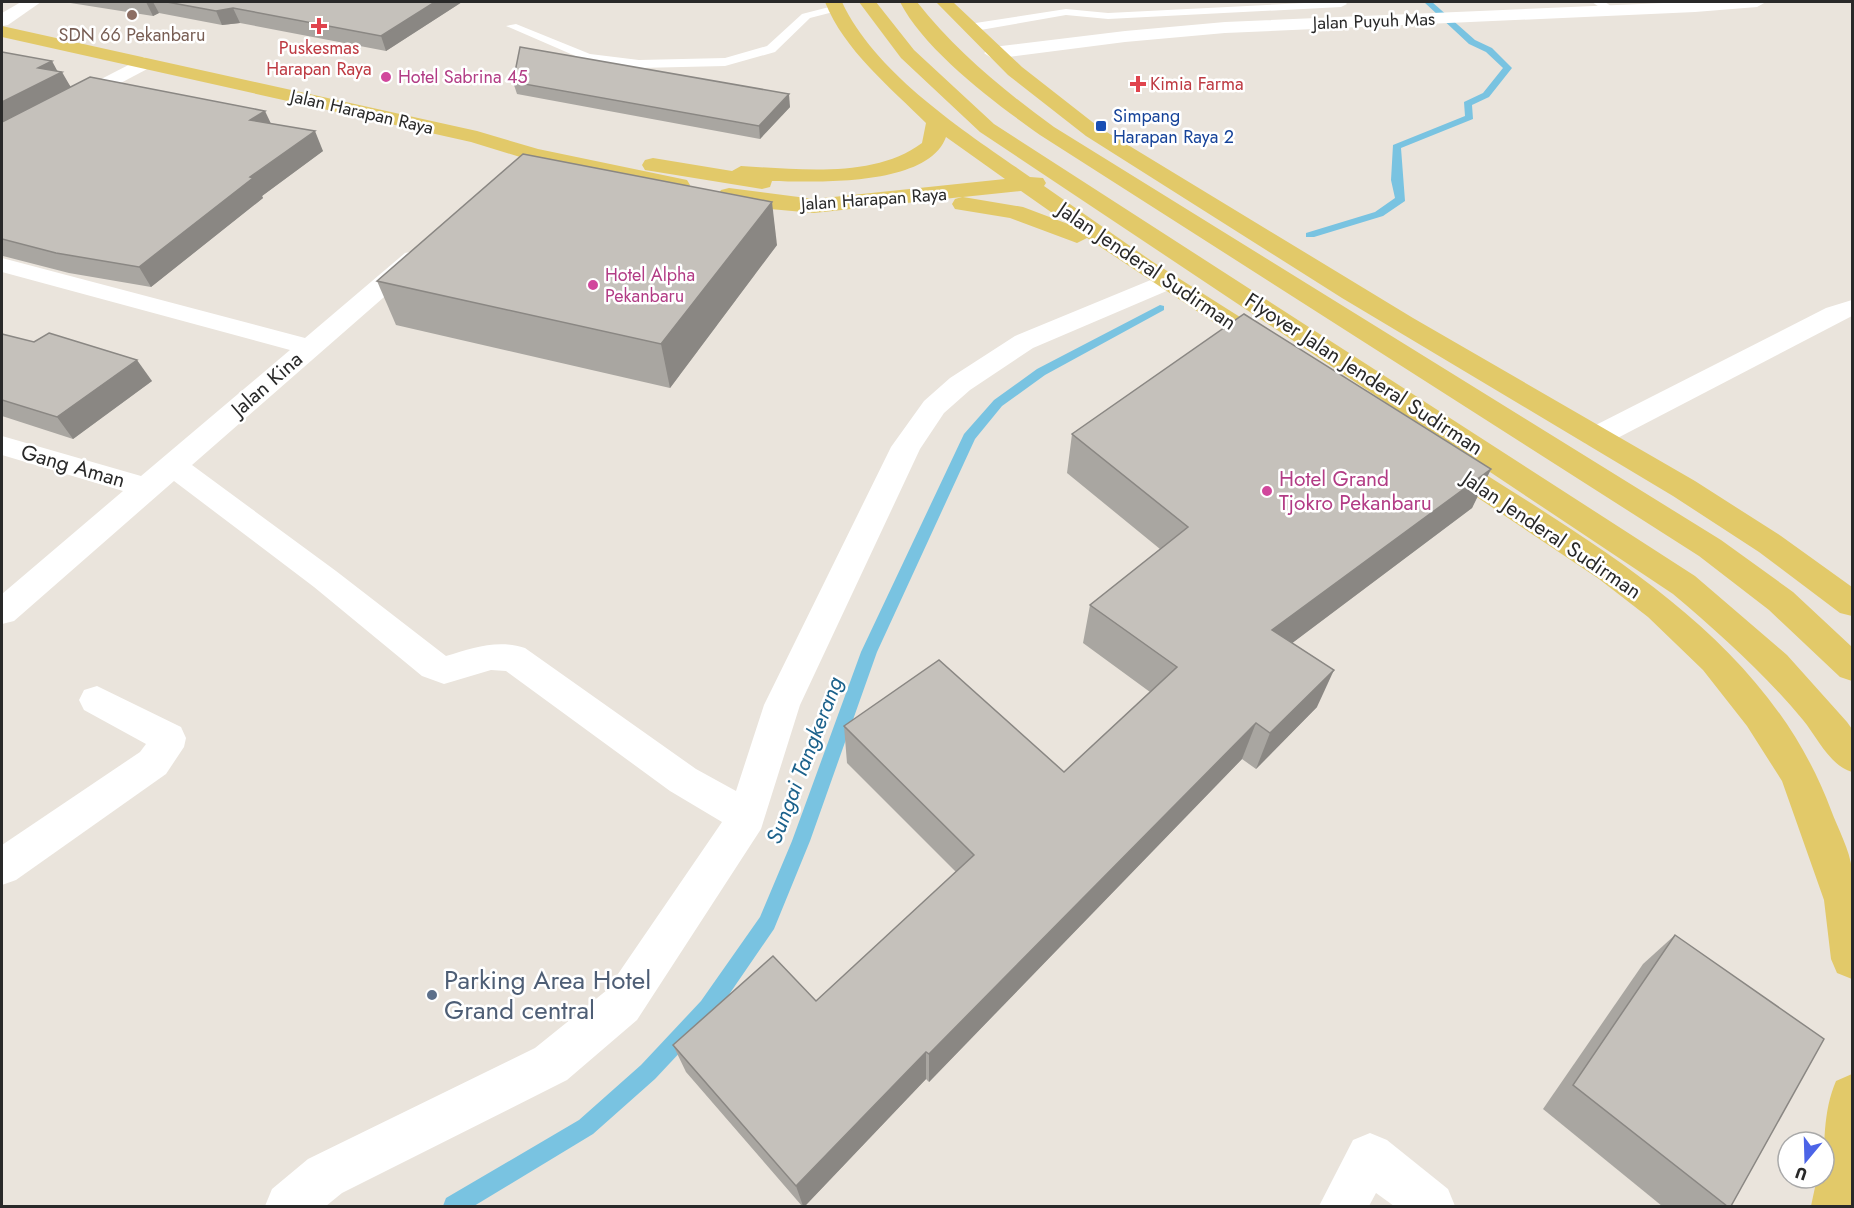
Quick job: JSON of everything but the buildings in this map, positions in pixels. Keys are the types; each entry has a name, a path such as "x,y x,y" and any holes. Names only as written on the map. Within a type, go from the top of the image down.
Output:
{"main road":[{"name":"Flyover Jalan Jenderal Sudirman","path":"908,2 952,55 985,86 1039,126 1710,548 1781,601 1852,667"},
{"path":"944,2 993,53 1047,100 1093,132 1336,282 1801,562 1852,604"},
{"name":"Flyover Jalan Jenderal Sudirman","path":"846,4 884,28 908,56 987,128 1684,585 1769,658 1828,722 1852,757"},
{"name":"Jalan Jenderal Sudirman","path":"846,4 859,42 884,70 936,121 991,162 1156,274 1610,571 1660,608 1714,660 1760,716 1799,775 1844,900 1852,959"},
{"name":"Jalan Harapan Raya","path":"2,32 477,137 533,155 759,201 814,206 1026,186 1129,155"},
{"path":"884,70 912,79 917,84 938,92 964,91 985,84 990,72 986,67 993,53"},
{"path":"688,170 812,177 873,169 907,162 921,155 931,147 937,133 936,121"},
{"name":"Jalan Harapan Raya","path":"477,137 546,144 782,185 843,188 876,185 991,162 1093,132"},
{"path":"857,203 930,202 974,205 1015,212 1058,227 1156,274"},
{"path":"1235,325 1229,297 1171,257 1167,250 1172,236 1180,232 1202,228 1226,233 1287,269 1336,282"},
{"path":"1835,1206 1848,1141 1852,1097"}],"street":[{"path":"2,21 32,2"},
{"path":"1389,2 1405,20"},
{"name":"Jalan Puyuh Mas","path":"993,53 1106,38 1258,26 1467,17 1605,6 1757,2"},
{"path":"2,138 144,63"},
{"path":"506,178 533,155"},
{"name":"Jalan Kina","path":"2,612 435,240"},
{"path":"2,265 310,347"},
{"path":"289,1206 325,1176 551,1064 622,1005 747,817 782,705 906,447 934,407 960,384 1024,342 1156,274"},
{"path":"1596,437 1835,313 1852,308"},
{"name":"Gang Aman","path":"2,445 145,487"},
{"path":"173,465 326,579 434,666 444,670 491,657 513,658 683,780 747,817"},
{"path":"2,867 153,763 166,747 168,738 97,700"},
{"path":"1343,1206 1370,1157 1431,1206"}],"lane":[{"path":"969,28 1066,12 1108,16 1340,3 1352,22"},
{"path":"512,26 587,57 639,64 725,62 753,57 771,49 806,16 846,4"}],"waterway":[{"name":"Sungai Tangkerang","path":"1310,235 1379,214 1401,199 1396,180 1396,147 1470,117 1467,104 1486,95 1508,68 1489,50 1472,42 1428,2"},
{"name":"Sungai Tangkerang","path":"454,1206 586,1127 648,1072 708,1008 767,923 801,841 869,652 969,437 998,403 1041,372 1160,308"}],"place":[{"name":"SDN 66 Pekanbaru","path":"132,15"},
{"name":"Puskesmas Harapan Raya","path":"319,26"},
{"name":"Hotel Sabrina 45","path":"386,77"},
{"name":"Kimia Farma","path":"1138,84"},
{"name":"Simpang Harapan Raya 2","path":"1101,126"},
{"name":"Hotel Alpha Pekanbaru","path":"593,285"},
{"name":"Hotel Grand Tjokro Pekanbaru","path":"1267,491"},
{"name":"Parking Area Hotel Grand central","path":"432,995"}]}
